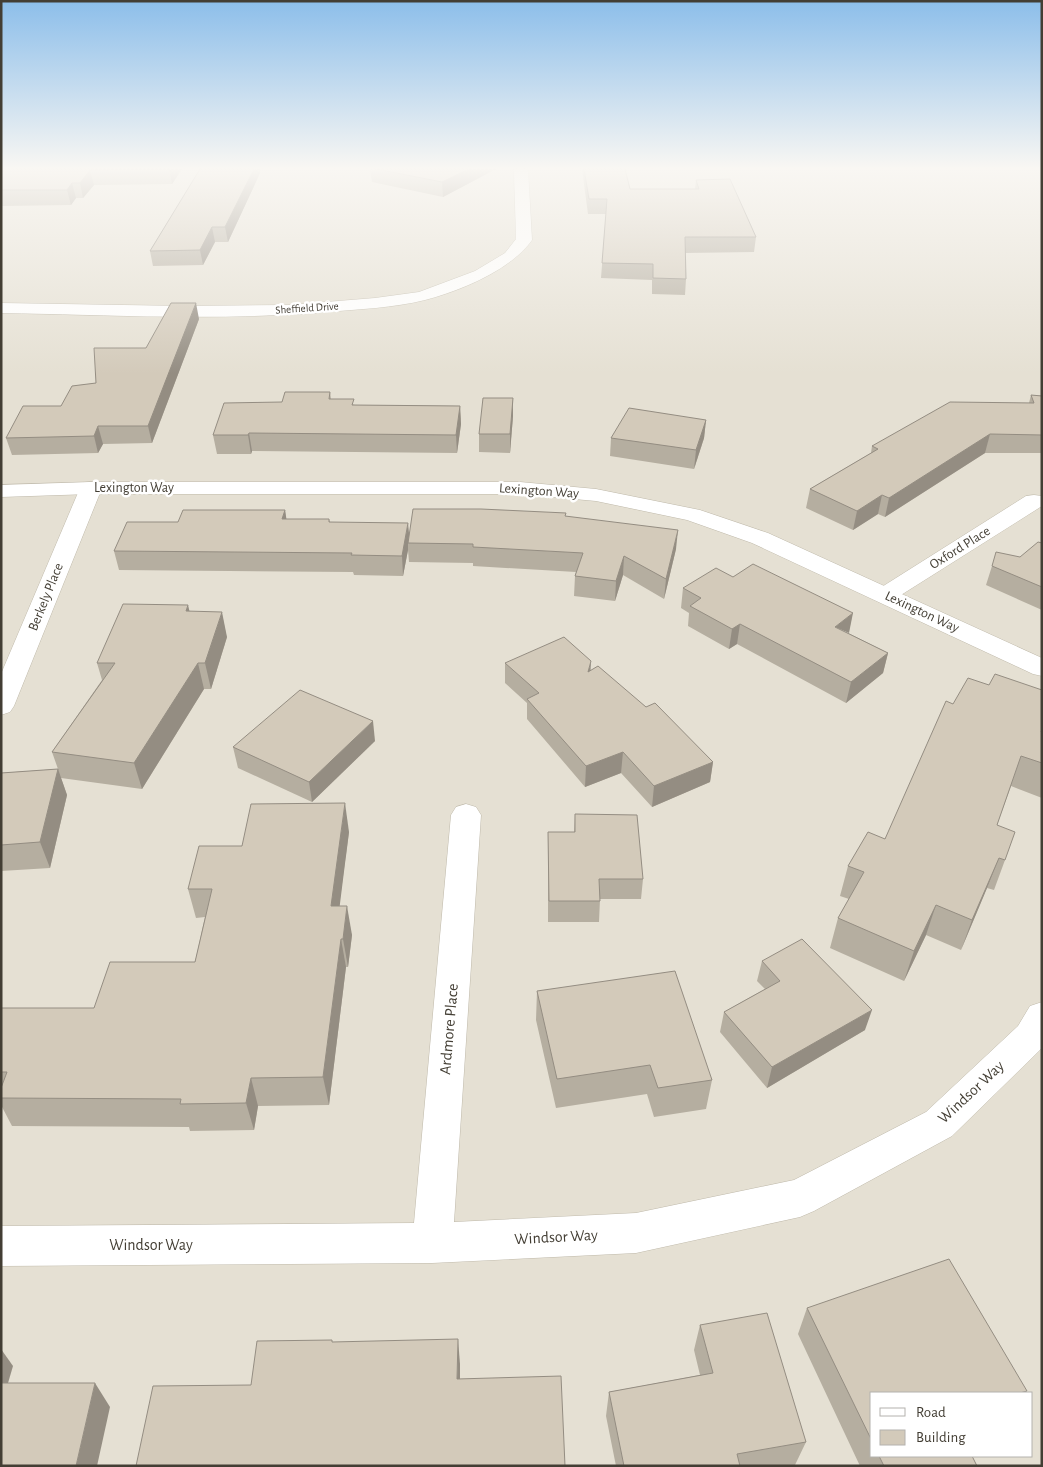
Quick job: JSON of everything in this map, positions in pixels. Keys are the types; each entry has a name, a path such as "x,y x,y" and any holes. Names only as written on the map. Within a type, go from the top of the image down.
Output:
{"street":[{"name":"Sheffield Drive","path":"1,308 182,312 289,310 375,303 422,296 481,274 510,256 524,240 524,237"},
{"name":"Lexington Way","path":"1,491 91,488 520,488 596,495 692,515 752,535 1042,668"},
{"name":"Berkely Place","path":"1,706 91,488"},
{"name":"Oxford Place","path":"885,595 1034,501"},
{"name":"Ardmore Place","path":"432,1243 466,815"},
{"name":"Windsor Way","path":"1,1246 432,1243 636,1233 800,1198 939,1124 1038,1032"}],"shaded area":[{"path":"1,237 1042,237 1042,1466 1,1466"}],"building":[{"path":"158,237 207,237 200,250 150,251"},
{"path":"604,237 685,237 686,279 653,278 653,264 602,263"},
{"path":"171,303 196,303 148,426 98,426 94,436 6,438 23,406 61,406 72,386 96,383 94,348 146,348"},
{"path":"285,392 330,392 329,399 354,399 352,405 460,406 456,435 249,433 248,435 213,435 224,403 282,402"},
{"path":"1031,395 1042,396 1042,435 990,434 889,498 882,495 857,511 810,489 878,449 872,446 950,402 1034,403"},
{"path":"483,398 513,398 510,434 479,434"},
{"path":"629,408 706,420 696,450 611,438"},
{"path":"413,509 481,509 566,513 565,516 678,530 666,579 624,556 616,581 575,576 583,553 473,547 473,544 408,543"},
{"path":"183,510 285,510 282,519 329,519 329,522 408,523 402,556 351,555 352,553 114,551 127,522 178,522"},
{"path":"1038,542 1042,543 1042,587 992,566 996,552 1020,557"},
{"path":"753,564 853,613 835,627 888,653 851,682 740,624 732,629 690,606 701,598 683,588 716,568 733,577"},
{"path":"123,604 188,605 186,611 222,612 205,663 198,663 134,763 52,752 115,663 97,663"},
{"path":"564,637 591,661 588,672 598,666 646,707 655,703 713,762 654,786 623,752 586,766 527,699 539,693 505,663"},
{"path":"995,674 1042,690 1042,763 1021,756 997,825 1015,832 1005,860 999,858 972,920 936,905 914,951 838,918 864,872 848,866 868,832 885,839 946,701 953,704 968,678 989,685"},
{"path":"300,690 373,721 309,782 233,747"},
{"path":"58,769 40,842 1,845 1,773"},
{"path":"345,803 331,906 347,906 323,1077 251,1078 246,1103 180,1104 181,1099 1,1098 1,1088 7,1072 1,1072 1,1008 94,1008 110,962 195,962 212,889 188,889 199,846 242,846 251,804"},
{"path":"575,814 637,815 643,879 599,879 600,901 549,901 548,832 575,832"},
{"path":"802,939 872,1010 772,1067 724,1012 780,981 762,961"},
{"path":"675,971 712,1080 658,1088 650,1065 557,1079 537,991"},
{"path":"949,1259 1027,1391 870,1392 870,1437 807,1308"},
{"path":"767,1313 806,1442 737,1454 740,1466 624,1466 609,1392 713,1373 700,1325"},
{"path":"458,1339 457,1379 561,1376 565,1466 136,1466 153,1386 251,1385 257,1341 332,1340 332,1342"},
{"path":"1,1383 95,1383 76,1466 1,1466"},
{"path":"880,1457 972,1457 977,1466 884,1466"}]}
